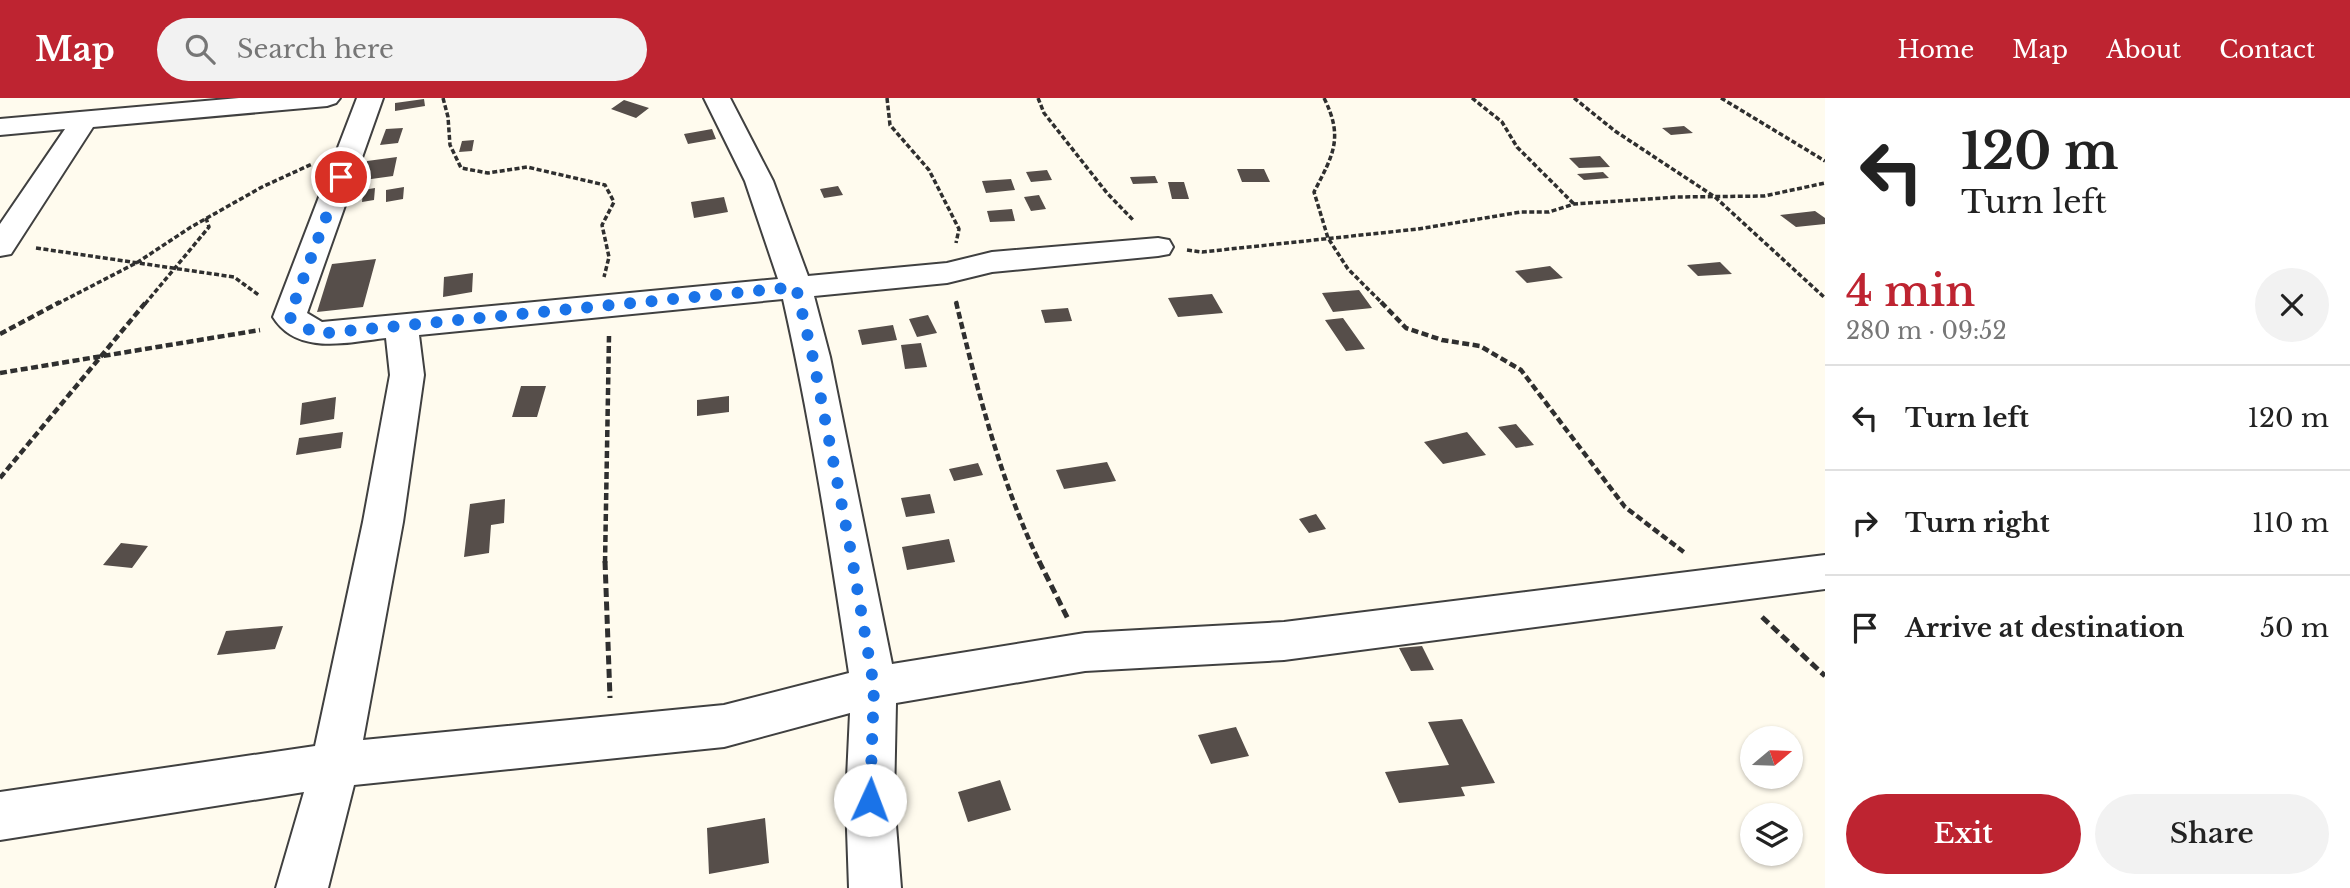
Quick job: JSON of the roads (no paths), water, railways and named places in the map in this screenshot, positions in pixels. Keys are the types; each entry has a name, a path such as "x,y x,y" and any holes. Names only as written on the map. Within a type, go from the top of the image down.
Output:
{"street":[{"path":"0,127 327,98"},
{"path":"370,98 294,320 316,334 947,273 992,262 1158,247"},
{"path":"717,98 759,181 796,287 846,526 874,687 870,800 875,888"},
{"path":"4,241 84,120"},
{"path":"302,888 335,765 383,522 407,375 401,325"},
{"path":"0,816 335,765 724,726 874,687 1085,652 1284,641 1825,572"}]}
